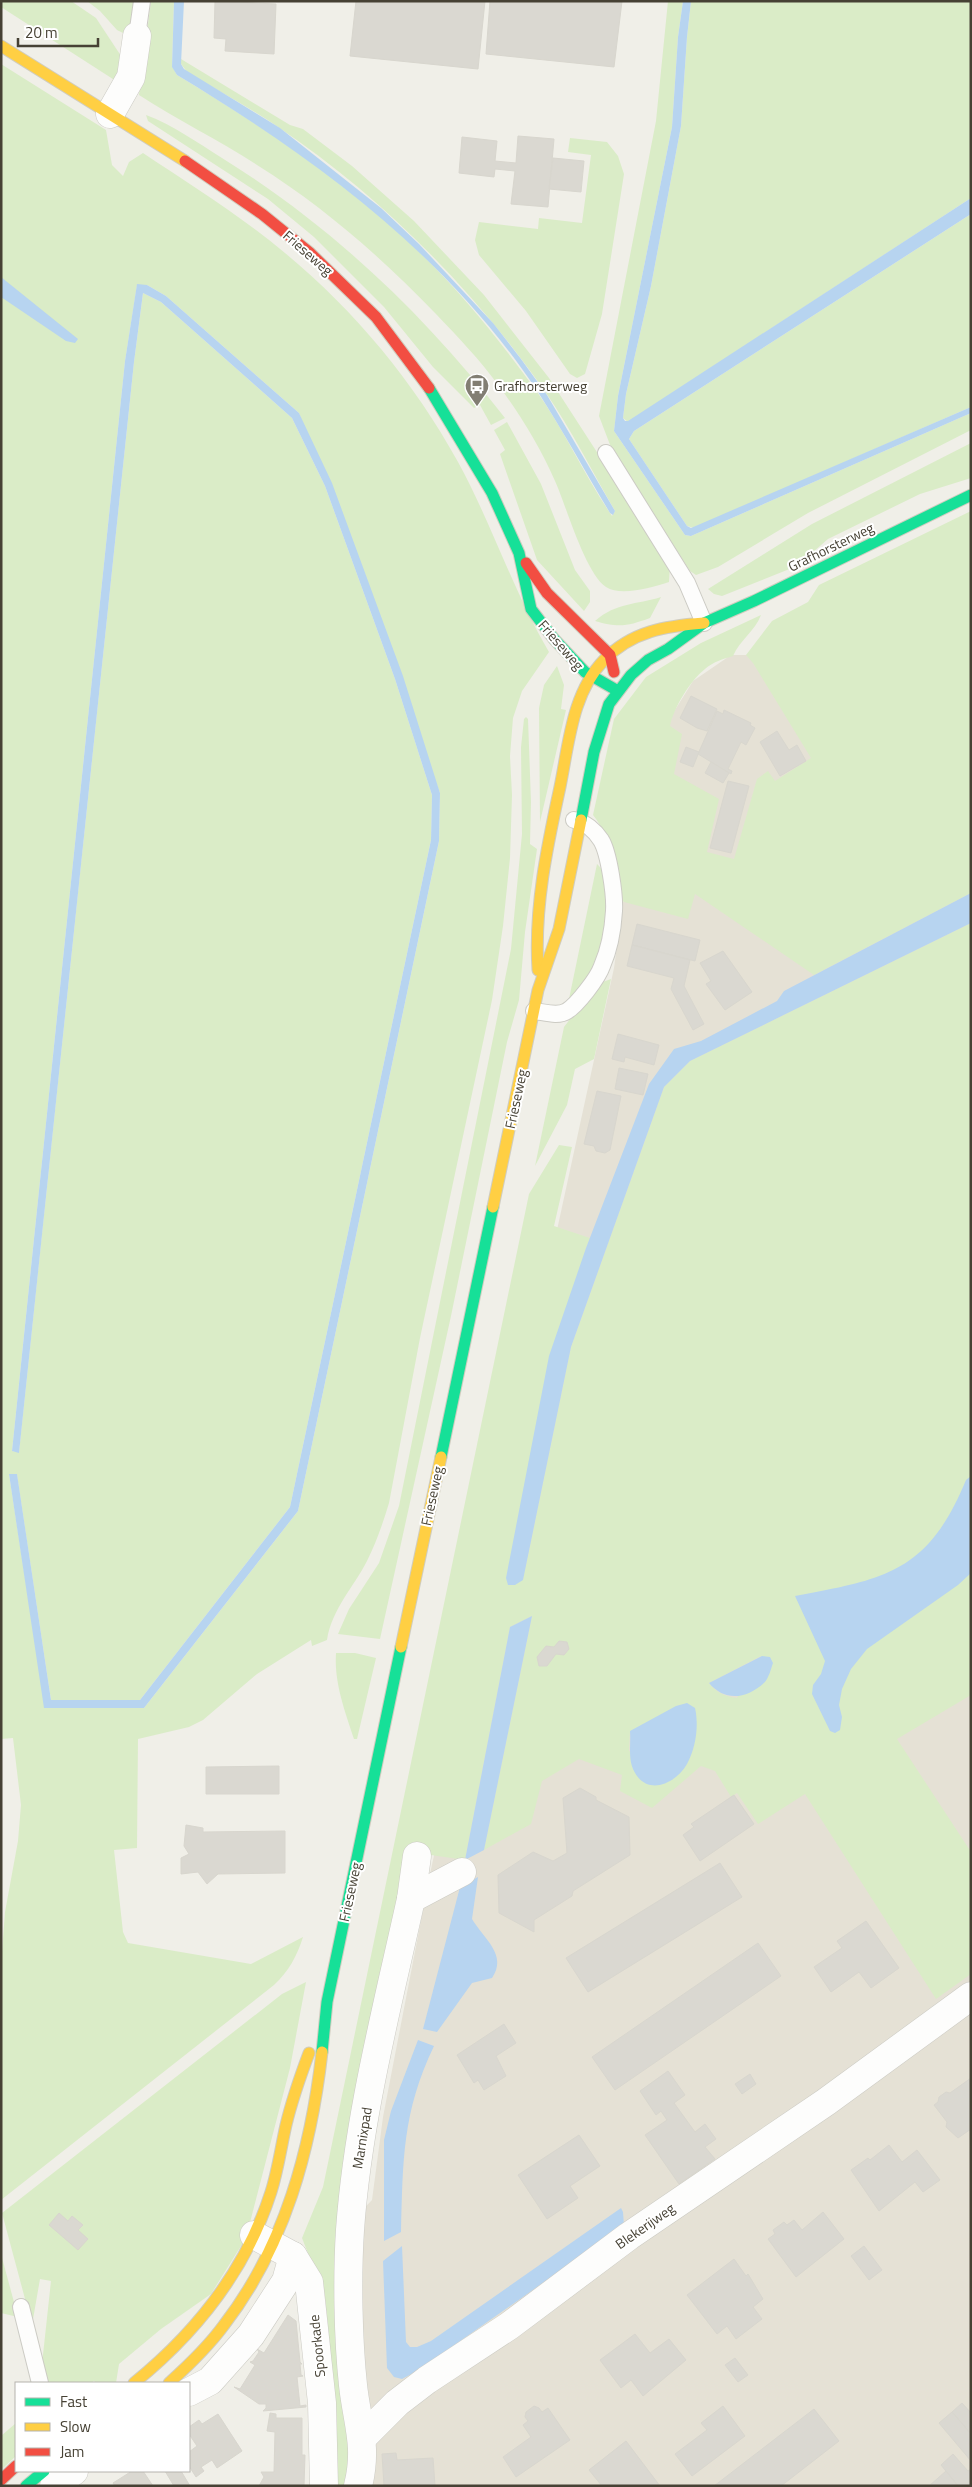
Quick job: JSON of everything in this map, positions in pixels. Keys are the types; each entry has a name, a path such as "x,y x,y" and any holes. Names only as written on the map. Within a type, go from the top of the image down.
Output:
{"main road":[{"name":"Frieseweg","path":"1,46 110,114 262,214 309,252 376,317 406,355 457,430 492,492 519,553 547,593 610,655 590,677 573,722 553,816 537,926 538,990"},
{"name":"Grafhorsterweg","path":"618,691 648,660 668,649 704,622 760,598 971,495"},
{"name":"Frieseweg","path":"273,2246 298,2178 314,2108 327,2002 538,990 559,929 594,752 606,712 618,691 590,677 554,639 531,609 519,553"},
{"name":"Grafhorsterweg","path":"610,655 642,633 662,625 704,622"},
{"path":"610,655 618,691"},
{"name":"Frieseweg","path":"273,2246 271,2191 292,2103 327,2002"},
{"path":"152,2381 183,2372 230,2319 252,2285 273,2246"},
{"path":"152,2381 226,2286 273,2246"},
{"path":"1,2480 15,2467"},
{"path":"26,2486 43,2472"}],"street":[{"path":"110,114 131,77 137,36"},
{"path":"411,1899 417,1856"},
{"path":"411,1899 462,1872"},
{"name":"Marnixpad","path":"363,2437 353,2385 350,2231 362,2130 411,1899"},
{"name":"Blekerijweg","path":"363,2437 397,2403 427,2380 509,2326 629,2236 826,2102 971,1996"},
{"path":"190,2391 210,2381 246,2340 286,2281 273,2246"},
{"name":"Spoorkade","path":"273,2246 304,2274 311,2290 322,2403 324,2486"},
{"path":"359,2485 363,2437"},
{"path":"54,2486 73,2472"}],"lane":[{"path":"137,36 142,1"},
{"path":"606,453 685,578 704,622"},
{"path":"534,1011 555,1014 567,1012 595,978 603,964 613,919 614,898 601,840 580,821 553,816"},
{"path":"20,2307 40,2382"}],"shaded area":[{"path":"971,538 971,2486 340,2486 326,2248 372,2200 383,2117 430,1874 479,1647 557,1230 614,968 623,903 670,718 693,681 731,655 747,655"}],"green space":[{"path":"1,1 71,1 96,18 125,62 116,81 1,7"},
{"path":"87,1 134,1 130,27 123,33 117,30 100,11"},
{"path":"151,1 174,1 172,66 177,75 268,132 327,174 410,243 460,295 506,350 535,389 612,516 615,511 573,436 546,393 489,318 457,282 390,215 354,184 278,127 187,72 181,64 181,59 290,125 303,129 352,166 414,221 484,295 549,378 670,565 669,582 628,591 612,590 606,587 598,579 584,554 555,481 530,432 492,376 469,349 373,253 306,198 243,156 139,95"},
{"path":"668,1 683,1 678,37 672,127 618,396 614,431 685,535 691,536 971,413 971,430 808,513 718,567 696,575 690,571 612,450 599,416 656,121"},
{"path":"691,1 971,1 971,198 628,422 623,418 626,394 651,286 681,126"},
{"path":"1,64 106,130 112,165 123,176 129,162 143,153 216,201 268,239 311,275 359,324 402,376 441,432 482,509 524,605 549,652 522,691 513,718 510,756 512,795 510,858 503,926 492,1000 420,1338 389,1503 379,1533 367,1561 333,1618 327,1640 312,1646 311,1640 257,1674 203,1720 189,1727 138,1739 137,1848 114,1850 123,1932 128,1943 251,1964 303,1937 301,1944 288,1969 274,1985 1,2200 1,1965 5,1912 18,1841 21,1805 13,1738 1,1739","holes":["137,285 147,285 166,296 299,413 440,793 439,841 298,1511 144,1708 45,1708 9,1474 17,1475 51,1700 140,1700 290,1507 431,840 432,795 395,679 325,486 292,418 161,302 143,293 134,362 19,1452 12,1451 125,361"]},
{"path":"146,115 185,135 263,185 339,243 410,309 443,344 505,418 491,425 480,405 474,408 433,367 384,307 314,237 268,199 148,121"},
{"path":"570,138 607,142 618,156 624,174 602,314 585,374 577,378 570,374 526,311 479,255 475,240 479,222 538,229 539,218 582,223 591,155 568,152"},
{"path":"971,214 971,407 694,528 687,526 629,439 634,431"},
{"path":"507,422 541,484 575,570 590,591 590,602 584,611 537,560 500,454 505,450 494,430"},
{"path":"971,443 971,478 920,494 828,539 797,566 722,596 714,594 708,589 812,524"},
{"path":"971,511 971,893 814,975 695,894 688,919 624,902 620,899 608,844 593,815 614,719 646,677 701,643 761,615 733,656 711,664 688,687 670,726 682,734 674,774 719,799 707,852 734,859 757,779 768,771 775,781 811,758 753,663 746,655 772,621 808,602 819,585"},
{"path":"661,597 650,618 623,625 611,625 595,621 619,607"},
{"path":"557,666 564,685 561,709 566,710 540,822 539,708 544,685"},
{"path":"526,717 528,719 531,802 530,844 537,849 525,932 519,1000 507,1042 451,1316 380,1639 338,1634 349,1609 379,1563 399,1506 511,949 522,834 521,747 524,719"},
{"path":"597,864 603,873 606,885 607,900 604,934 592,972 585,983 569,999"},
{"path":"971,923 971,1695 897,1739 971,1852 971,1974 936,1999 805,1794 758,1824 737,1793 731,1797 715,1771 701,1766 652,1808 620,1791 622,1775 579,1759 542,1781 531,1824 484,1850 532,1616 510,1627 465,1860 431,1855 409,1849 355,2127 348,2486 335,2486 334,2400 325,2297 302,2238 323,2187 529,1194 559,1145 572,1147 554,1226 590,1238 586,1248 523,1580 571,1347 664,1087 690,1061","holes":["761,1656 737,1698 721,1694 709,1683","630,1731 679,1775 629,1751"]},
{"path":"611,979 594,1059 575,1069 567,1105 535,1166 564,1027 597,984"},
{"path":"336,1653 355,1653 376,1658 357,1739 354,1739 341,1697"},
{"path":"306,1982 290,2068 246,2238 211,2294 161,2329 119,2364 116,2382 47,2382 42,2364 51,2281 40,2279 32,2325 2,2213 282,1994"},
{"path":"1,2254 18,2317 1,2313"},
{"path":"15,2424 15,2457 1,2470 1,2436"}],"water":[{"path":"174,1 184,1 181,64 184,69 280,128 381,208 419,244 493,323 547,395 615,511 613,515 610,513 538,392 502,342 463,296 420,253 375,213 328,176 279,140 177,75 172,67"},
{"path":"683,1 691,1 681,126 651,286 626,394 623,418 625,421 628,421 971,198 971,214 634,431 629,439 687,526 691,528 971,407 971,413 691,536 685,535 614,431 618,396 672,127 678,37"},
{"path":"1,277 78,339 75,343 66,341 1,297"},
{"path":"137,284 147,285 166,296 299,413 332,483 403,676 440,793 439,841 298,1511 144,1708 44,1708 9,1474 17,1474 51,1700 140,1700 290,1507 431,840 432,795 395,679 325,486 292,418 161,302 143,293 134,362 19,1453 12,1451 125,361"},
{"path":"971,893 971,923 690,1061 664,1087 571,1347 523,1580 515,1585 508,1585 506,1578 549,1356 586,1248 649,1084 674,1049 701,1041 777,1001 784,991"},
{"path":"971,1476 971,1573 958,1585 867,1649 851,1669 842,1689 839,1705 842,1717 840,1730 835,1733 830,1731 812,1694 813,1685 821,1674 825,1661 795,1596 855,1584 900,1566 919,1553 936,1535 951,1511 966,1480"},
{"path":"532,1616 484,1850 465,1860 510,1627"},
{"path":"762,1656 770,1657 773,1663 765,1682 751,1692 744,1695 729,1696 715,1689 709,1683"},
{"path":"687,1703 695,1708 697,1722 695,1744 687,1764 675,1778 668,1782 660,1785 645,1783 638,1778 631,1764 630,1731 676,1706"},
{"path":"478,1877 472,1919 496,1954 496,1970 492,1978 472,1983 437,2032 423,2029 460,1887"},
{"path":"418,2040 434,2046 423,2070 410,2115 406,2137 402,2182 401,2232 384,2241 384,2140 391,2111"},
{"path":"621,2208 624,2226 419,2370 402,2379 394,2377 387,2368 383,2261 402,2246 406,2342 410,2347 417,2347 431,2341"}],"building":[{"path":"215,1 276,4 274,54 225,51 226,39 214,38"},
{"path":"356,1 485,1 478,69 350,56"},
{"path":"490,1 622,1 614,67 486,54"},
{"path":"518,136 554,139 548,207 511,204 515,171 495,169 494,177 459,173 462,137 497,141 495,161 516,163"},
{"path":"553,158 584,161 581,192 549,189"},
{"path":"691,696 717,709 707,731 697,728 680,718"},
{"path":"724,710 751,723 750,725 755,728 746,745 741,742 728,769 732,771 731,774 698,754 717,711 723,714"},
{"path":"777,731 789,750 797,745 806,761 780,776 760,742"},
{"path":"686,747 699,752 693,767 680,762"},
{"path":"711,762 729,773 723,783 705,773"},
{"path":"728,781 749,786 731,853 710,848"},
{"path":"637,924 700,940 695,961 632,945"},
{"path":"632,945 690,960 684,986 704,1024 693,1030 671,989 674,978 627,966"},
{"path":"723,951 752,992 725,1010 706,984 711,981 700,963"},
{"path":"618,1034 659,1045 654,1065 625,1057 624,1062 612,1059"},
{"path":"619,1068 648,1074 643,1095 615,1089"},
{"path":"597,1091 621,1096 610,1150 605,1153 596,1151 594,1146 584,1144"},
{"path":"559,1641 567,1642 569,1649 564,1655 556,1654 547,1666 539,1666 537,1657 546,1646 554,1647"},
{"path":"279,1766 279,1794 206,1794 206,1767"},
{"path":"580,1788 596,1797 596,1800 629,1817 630,1855 573,1891 572,1896 534,1920 534,1932 499,1913 498,1875 533,1852 553,1861 567,1853 563,1798"},
{"path":"734,1795 754,1824 700,1861 683,1835 694,1827 691,1824"},
{"path":"186,1825 203,1828 203,1832 285,1831 285,1873 218,1874 207,1884 198,1872 181,1874 181,1858 189,1854 184,1846"},
{"path":"720,1863 742,1897 588,1992 566,1958"},
{"path":"866,1921 899,1968 871,1988 859,1972 831,1992 814,1967 842,1948 837,1941"},
{"path":"758,1943 781,1976 615,2090 592,2057"},
{"path":"504,2024 516,2043 496,2056 506,2076 484,2090 478,2080 474,2083 457,2055"},
{"path":"668,2071 685,2095 674,2103 695,2132 705,2124 716,2139 705,2147 715,2159 679,2184 645,2135 667,2120 661,2111 656,2115 640,2091"},
{"path":"750,2074 756,2084 742,2094 735,2084"},
{"path":"971,2078 971,2129 958,2138 946,2127 947,2122 934,2105 938,2102 939,2097 946,2092 950,2093"},
{"path":"579,2135 600,2166 570,2186 578,2198 547,2219 518,2175"},
{"path":"889,2145 902,2162 917,2150 940,2180 923,2192 915,2182 879,2211 851,2170 868,2158 870,2160"},
{"path":"823,2212 844,2239 796,2277 768,2239 775,2234 773,2230 784,2222 787,2225 794,2220 802,2230"},
{"path":"59,2213 68,2221 72,2216 83,2225 78,2230 88,2239 78,2250 49,2225"},
{"path":"864,2246 882,2270 869,2280 851,2256"},
{"path":"734,2259 746,2276 748,2274 763,2299 753,2307 762,2319 736,2339 727,2326 717,2334 687,2295"},
{"path":"288,2315 296,2321 300,2362 302,2364 300,2364 301,2375 303,2376 297,2377 300,2406 306,2405 306,2407 263,2411 266,2408 266,2404 259,2404 234,2387 240,2389 255,2365 250,2362 253,2361 259,2352 257,2349 264,2353"},
{"path":"635,2334 650,2353 669,2339 686,2360 643,2396 631,2380 621,2388 600,2360"},
{"path":"735,2358 748,2375 738,2382 725,2365"},
{"path":"962,2403 971,2413 971,2434 952,2412"},
{"path":"534,2406 542,2412 548,2408 570,2440 516,2477 503,2457 531,2437 523,2425 528,2421 525,2417 526,2412"},
{"path":"723,2406 745,2436 692,2476 675,2454 707,2430 701,2423"},
{"path":"814,2409 839,2441 781,2486 714,2486"},
{"path":"952,2412 971,2434 971,2461 939,2423"},
{"path":"270,2413 276,2414 276,2418 302,2418 302,2455 305,2455 304,2486 259,2486 264,2477 261,2472 274,2472 275,2432 267,2431"},
{"path":"218,2414 242,2451 217,2468 212,2460 201,2467 204,2471 196,2477 190,2468 190,2451 197,2446 190,2436 190,2426 199,2420 202,2424"},
{"path":"626,2441 660,2486 602,2486 589,2470"},
{"path":"396,2453 397,2460 433,2458 435,2486 384,2486 382,2454"},
{"path":"953,2454 968,2471 971,2469 971,2486 958,2486 941,2465"},
{"path":"946,2471 958,2486 929,2486"},
{"path":"130,2472 144,2472 153,2486 115,2486 113,2483"},
{"path":"166,2472 182,2472 190,2486 174,2486"}],"traffic: fast":[{"path":"429,388 492,493 519,553 531,609 554,639 585,672 618,691"},
{"path":"581,820 594,752 609,704 631,675 648,660 668,649 704,623 754,601 971,495"},
{"path":"441,1457 493,1207"},
{"path":"322,2052 327,2002 401,1647"},
{"path":"26,2486 43,2472"}],"traffic: slow":[{"path":"1,46 185,161"},
{"path":"538,970 538,924 546,855 569,736 578,703 585,688 593,673 604,660 626,642 663,628 704,623"},
{"path":"493,1207 538,990 559,929 581,820"},
{"path":"401,1647 441,1457"},
{"path":"170,2382 198,2356 224,2325 264,2263 292,2195 302,2160 311,2124 322,2052"},
{"path":"135,2382 178,2343 198,2321 217,2298 248,2248 261,2221 271,2192 288,2116 309,2053"}],"traffic: jam":[{"path":"185,161 262,214 309,252 376,317 429,388"},
{"path":"526,563 547,593 610,655 614,672"},
{"path":"1,2480 15,2467"}],"place":[{"name":"Grafhorsterweg","path":"477,407"}]}
